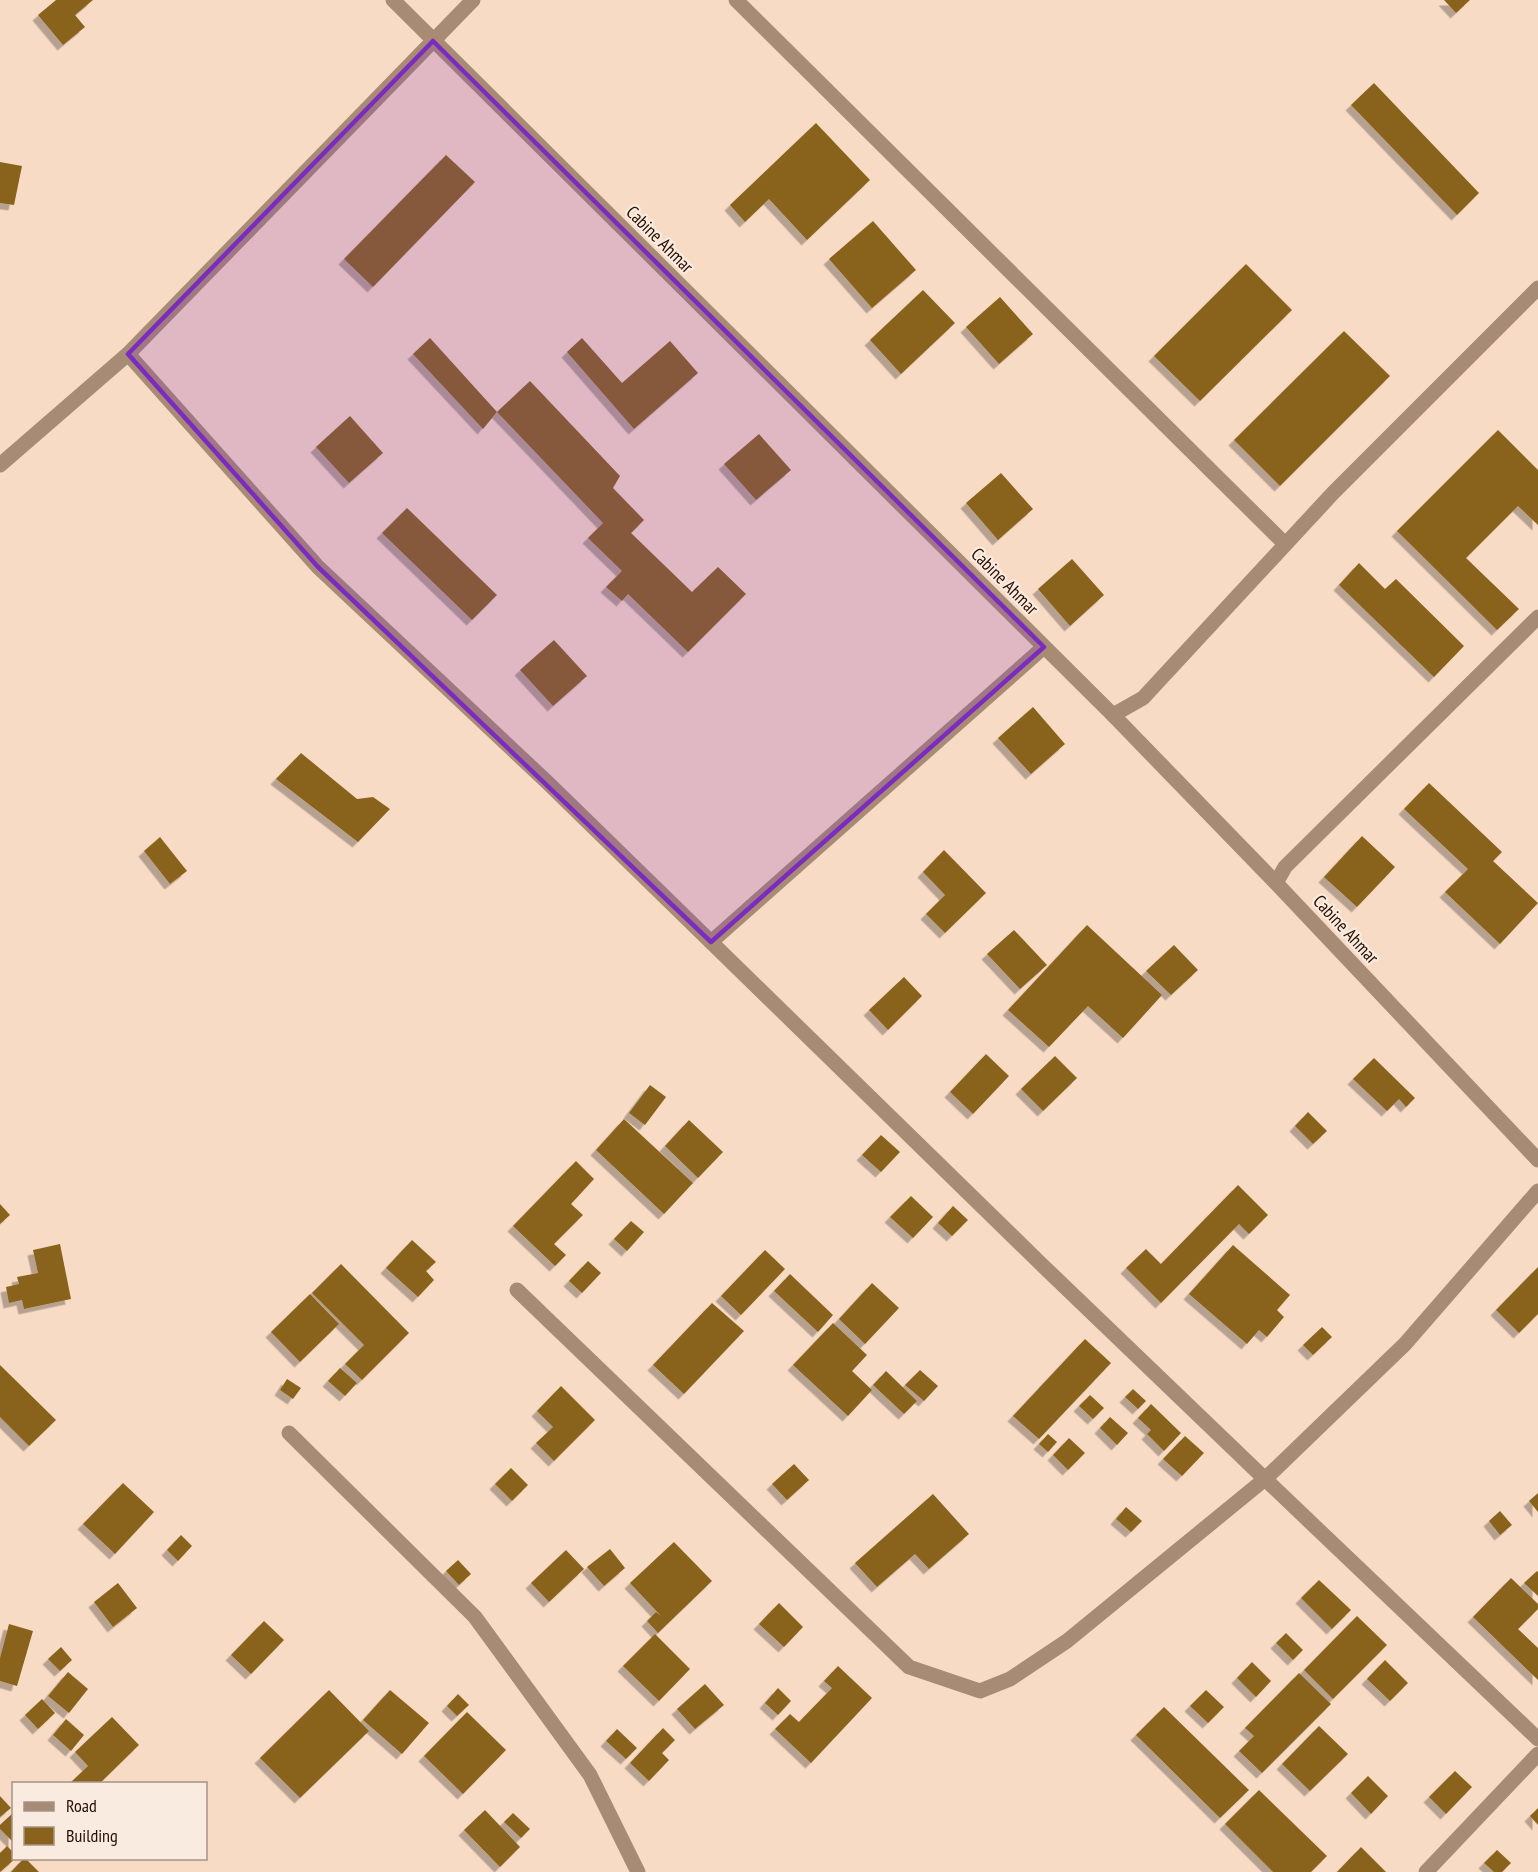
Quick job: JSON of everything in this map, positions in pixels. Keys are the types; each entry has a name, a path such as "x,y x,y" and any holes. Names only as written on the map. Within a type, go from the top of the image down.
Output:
{"street":[{"name":"Cabine Ahmar","path":"393,0 1113,715 1276,883 1538,1160"},
{"path":"0,465 128,354 472,0"},
{"path":"736,0 1286,544"},
{"path":"1113,715 1143,698 1342,484 1538,288"},
{"path":"128,354 318,567 548,783 1040,1263 1538,1739"},
{"path":"1276,883 1285,867 1538,617"},
{"path":"711,942 1044,647"},
{"path":"517,1290 909,1667 980,1691 1010,1679 1067,1641 1265,1479 1405,1344 1538,1191"},
{"path":"289,1434 475,1617 591,1775 638,1872"},
{"path":"1426,1872 1538,1754"}],"highlighted area":[{"path":"433,41 1044,647 711,942 318,567 128,354"}],"building":[{"path":"56,0 93,0 75,15 85,27 63,45 38,15"},
{"path":"1444,0 1470,0 1456,13"},
{"path":"1374,83 1479,193 1457,215 1351,105"},
{"path":"816,123 870,180 807,240 769,199 745,222 730,205"},
{"path":"446,155 475,182 373,287 344,259"},
{"path":"0,162 22,166 14,205 0,203"},
{"path":"873,221 916,270 872,308 829,259"},
{"path":"1246,264 1292,310 1200,401 1154,356"},
{"path":"923,290 955,323 901,374 870,340"},
{"path":"1000,297 1033,334 999,364 966,327"},
{"path":"1344,331 1390,376 1280,486 1234,440"},
{"path":"430,338 497,412 483,429 413,354"},
{"path":"582,338 622,383 670,341 698,373 634,429 567,352"},
{"path":"530,381 620,476 613,488 644,520 631,533 692,592 718,567 746,594 688,652 628,594 622,601 606,587 622,571 588,538 603,523 497,412"},
{"path":"350,416 383,453 349,483 316,447"},
{"path":"1498,430 1538,470 1538,525 1518,506 1466,558 1519,609 1497,630 1397,531"},
{"path":"759,434 791,470 756,500 724,464"},
{"path":"1001,473 1033,509 998,540 966,503"},
{"path":"407,508 497,595 472,620 382,533"},
{"path":"1072,559 1104,595 1070,626 1038,589"},
{"path":"1359,563 1385,589 1396,579 1464,646 1434,677 1339,585"},
{"path":"554,640 587,676 553,706 520,670"},
{"path":"1033,707 1065,744 1031,774 998,738"},
{"path":"301,753 357,799 373,797 390,809 358,842 276,779"},
{"path":"1429,783 1502,852 1493,861 1538,903 1500,944 1445,892 1468,869 1404,809"},
{"path":"1362,836 1395,867 1357,907 1324,877"},
{"path":"160,837 187,871 170,884 144,851"},
{"path":"944,850 986,893 945,933 926,914 945,895 923,872"},
{"path":"1087,925 1162,995 1123,1038 1088,1006 1049,1047 1008,1010"},
{"path":"1014,930 1047,965 1020,989 987,954"},
{"path":"1174,945 1198,970 1171,995 1146,971"},
{"path":"904,977 922,996 888,1030 869,1010"},
{"path":"986,1054 1009,1076 973,1114 950,1092"},
{"path":"1055,1056 1077,1078 1043,1111 1021,1089"},
{"path":"1374,1058 1415,1098 1406,1107 1399,1099 1387,1111 1353,1079"},
{"path":"650,1085 666,1097 645,1125 629,1113"},
{"path":"1308,1112 1327,1131 1313,1144 1295,1126"},
{"path":"624,1119 693,1183 664,1214 596,1150"},
{"path":"689,1120 723,1152 698,1178 665,1146"},
{"path":"881,1135 900,1152 881,1172 862,1155"},
{"path":"576,1161 594,1179 571,1204 583,1215 554,1244 566,1255 555,1266 513,1226"},
{"path":"1238,1185 1268,1215 1249,1234 1239,1224 1161,1303 1126,1268 1146,1249 1161,1264"},
{"path":"911,1196 933,1217 913,1238 890,1217"},
{"path":"0,1204 10,1215 0,1224"},
{"path":"953,1206 968,1220 952,1236 938,1223"},
{"path":"631,1221 644,1232 627,1251 614,1239"},
{"path":"412,1240 436,1262 426,1271 434,1280 418,1297 386,1268"},
{"path":"60,1244 71,1299 24,1309 22,1300 9,1303 6,1287 19,1284 17,1277 38,1273 33,1250"},
{"path":"1233,1245 1290,1295 1277,1310 1284,1317 1267,1337 1259,1330 1247,1344 1189,1294"},
{"path":"765,1250 785,1269 741,1315 721,1296"},
{"path":"588,1261 601,1273 582,1293 569,1281"},
{"path":"341,1264 409,1333 362,1380 345,1364 364,1345 312,1293"},
{"path":"1538,1267 1538,1314 1519,1333 1496,1310"},
{"path":"790,1274 833,1315 818,1332 774,1291"},
{"path":"872,1283 899,1308 865,1344 839,1319"},
{"path":"310,1294 339,1324 300,1362 271,1332"},
{"path":"712,1303 744,1331 684,1394 653,1365"},
{"path":"833,1323 867,1355 852,1371 872,1390 848,1416 793,1365"},
{"path":"1322,1327 1332,1337 1313,1355 1303,1345"},
{"path":"1085,1339 1111,1363 1039,1439 1013,1416"},
{"path":"0,1365 56,1420 29,1446 0,1417"},
{"path":"340,1368 357,1383 345,1396 328,1381"},
{"path":"920,1370 938,1386 924,1401 905,1385"},
{"path":"886,1371 917,1401 904,1414 873,1385"},
{"path":"287,1379 301,1388 293,1399 280,1390"},
{"path":"561,1386 595,1420 554,1461 536,1443 553,1427 537,1411"},
{"path":"1133,1389 1146,1401 1138,1409 1125,1397"},
{"path":"1090,1395 1104,1408 1093,1419 1079,1406"},
{"path":"1151,1404 1181,1433 1164,1451 1147,1434 1151,1430 1138,1418"},
{"path":"1110,1417 1128,1433 1117,1445 1100,1428"},
{"path":"1048,1434 1057,1442 1048,1452 1039,1444"},
{"path":"1185,1436 1204,1453 1182,1476 1163,1459"},
{"path":"1069,1438 1085,1453 1068,1470 1053,1455"},
{"path":"794,1464 809,1480 787,1500 772,1484"},
{"path":"511,1468 528,1485 512,1501 495,1484"},
{"path":"123,1483 154,1512 115,1554 83,1524"},
{"path":"1538,1493 1538,1512 1529,1501"},
{"path":"933,1494 969,1534 929,1569 915,1554 877,1587 855,1563"},
{"path":"1126,1507 1142,1521 1131,1532 1116,1519"},
{"path":"1500,1511 1512,1525 1500,1535 1489,1521"},
{"path":"181,1535 192,1546 178,1561 167,1550"},
{"path":"674,1542 712,1581 658,1633 647,1621 656,1612 661,1616 630,1583"},
{"path":"610,1549 625,1568 604,1586 587,1567"},
{"path":"566,1550 584,1569 549,1602 531,1583"},
{"path":"458,1560 471,1574 459,1585 446,1571"},
{"path":"1538,1572 1538,1596 1524,1583"},
{"path":"1511,1578 1538,1604 1538,1609 1518,1629 1538,1648 1538,1680 1473,1617"},
{"path":"1319,1580 1351,1610 1332,1629 1301,1598"},
{"path":"118,1583 137,1608 113,1627 94,1602"},
{"path":"779,1603 803,1627 784,1647 759,1624"},
{"path":"1357,1616 1387,1645 1333,1699 1304,1670"},
{"path":"264,1621 284,1640 251,1674 231,1655"},
{"path":"9,1624 33,1631 17,1686 0,1681 0,1658"},
{"path":"1286,1633 1303,1650 1293,1660 1276,1643"},
{"path":"655,1634 690,1669 659,1701 623,1666"},
{"path":"61,1647 72,1660 60,1671 48,1659"},
{"path":"1385,1660 1408,1683 1390,1701 1367,1679"},
{"path":"1252,1662 1271,1681 1256,1697 1237,1678"},
{"path":"838,1666 872,1698 811,1763 775,1729 790,1714 799,1722 832,1688 824,1681"},
{"path":"68,1672 88,1689 69,1713 48,1696"},
{"path":"1299,1673 1331,1704 1262,1773 1239,1751 1254,1736 1245,1728"},
{"path":"705,1684 724,1705 695,1729 677,1709"},
{"path":"778,1688 791,1701 778,1715 765,1703"},
{"path":"329,1690 369,1731 300,1798 260,1758"},
{"path":"390,1690 429,1723 402,1754 363,1720"},
{"path":"1206,1690 1224,1707 1208,1723 1190,1706"},
{"path":"458,1694 469,1705 457,1716 447,1706"},
{"path":"42,1699 55,1713 38,1729 25,1715"},
{"path":"1164,1707 1249,1790 1220,1818 1136,1735"},
{"path":"467,1712 506,1750 463,1794 424,1756"},
{"path":"112,1717 139,1745 101,1782 71,1782 88,1766 75,1752"},
{"path":"66,1719 84,1735 71,1751 53,1735"},
{"path":"1319,1726 1348,1754 1310,1791 1282,1764"},
{"path":"663,1728 675,1740 662,1753 669,1760 649,1781 630,1763"},
{"path":"617,1729 637,1748 626,1759 606,1741"},
{"path":"1455,1771 1472,1787 1446,1814 1429,1797"},
{"path":"1368,1776 1388,1796 1371,1814 1351,1793"},
{"path":"1259,1790 1327,1856 1311,1872 1273,1872 1225,1824"},
{"path":"0,1796 11,1808 0,1817"},
{"path":"1538,1808 1538,1825 1530,1816"},
{"path":"485,1810 520,1847 500,1867 464,1830"},
{"path":"513,1813 530,1829 521,1838 504,1822"},
{"path":"12,1814 12,1841 0,1829 0,1825"},
{"path":"7,1846 12,1851 14,1860 0,1872 0,1853"},
{"path":"1361,1847 1386,1872 1337,1872"},
{"path":"1497,1850 1511,1863 1502,1872 1494,1872 1484,1863"},
{"path":"22,1860 27,1860 39,1872 11,1872"}]}
